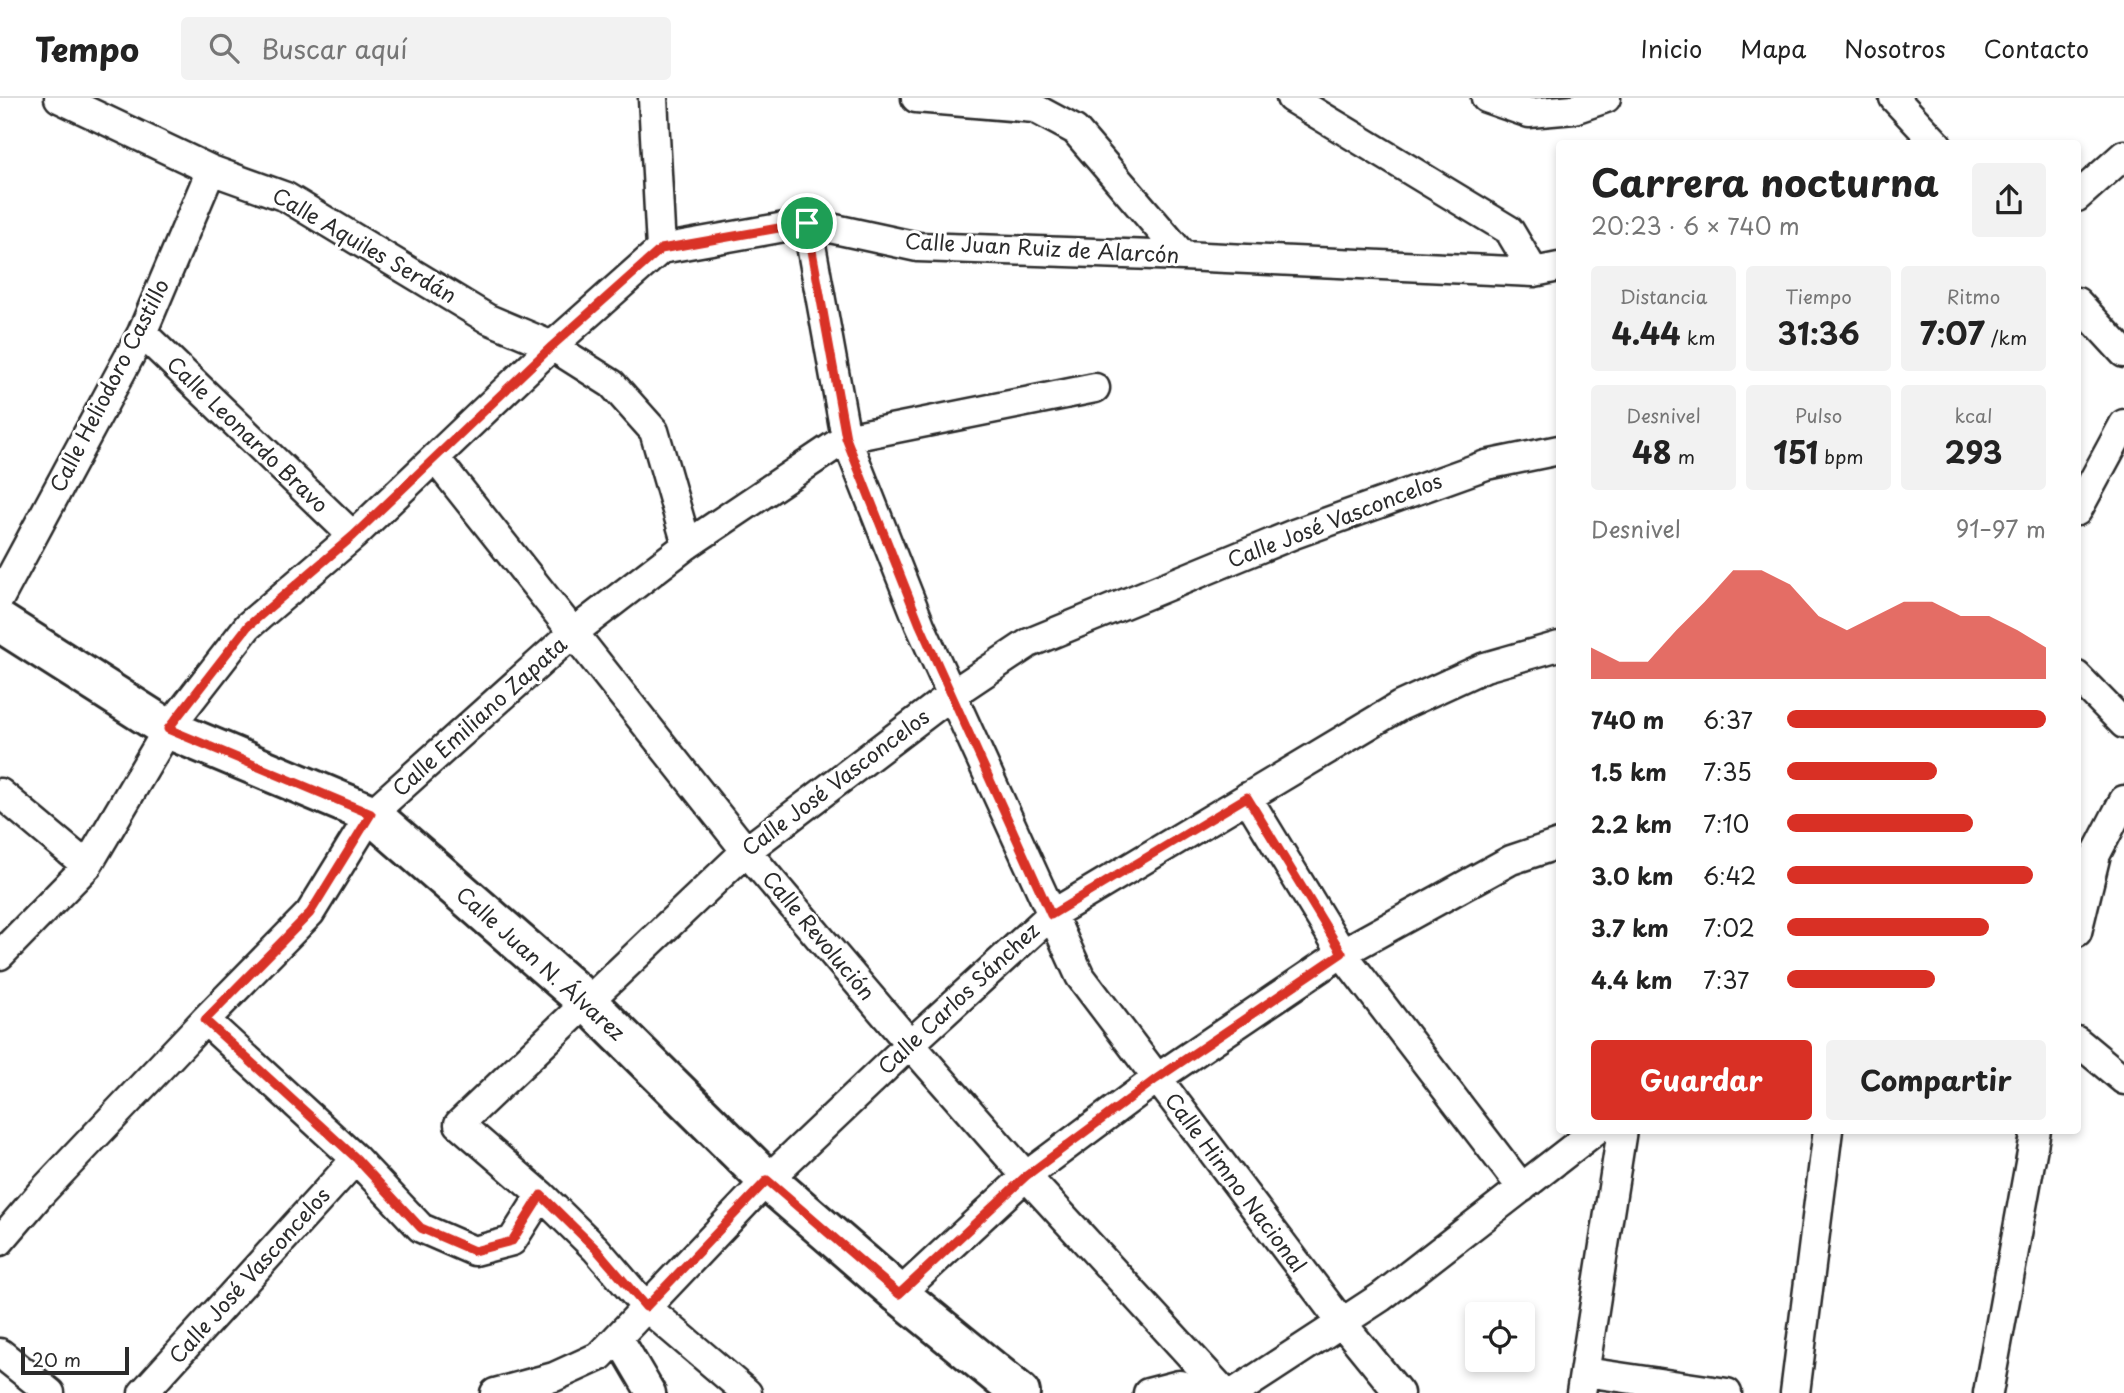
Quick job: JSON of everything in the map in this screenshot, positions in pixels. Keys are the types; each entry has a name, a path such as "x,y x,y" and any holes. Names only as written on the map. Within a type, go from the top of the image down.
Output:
{"street":[{"name":"Calle Aquiles Serdán","path":"59,98 211,170 286,197 488,319 552,346 612,384 654,431 687,545"},
{"path":"0,955 87,866 168,729 248,626 353,536 552,346 661,249 653,98"},
{"path":"916,98 1034,108 1075,130 1183,256"},
{"path":"1291,98 1509,230 1547,270"},
{"path":"1486,98 1529,113 1574,109 1606,98"},
{"path":"1894,98 1933,140"},
{"path":"2081,193 2124,155"},
{"name":"Calle Heliodoro Castillo","path":"0,597 142,333 211,170"},
{"name":"Calle Juan Ruiz de Alarcón","path":"661,249 807,223 918,247 1547,270"},
{"name":"Calle Himno Nacional","path":"807,223 846,438 920,625 1080,976 1342,1323 1399,1393"},
{"path":"2081,306 2124,353"},
{"name":"Calle Leonardo Bravo","path":"142,333 353,536"},
{"path":"846,438 1095,388"},
{"path":"2081,498 2124,424"},
{"name":"Calle Emiliano Zapata","path":"0,1241 205,1020 310,913 371,814 574,632 687,545 846,438"},
{"name":"Calle José Vasconcelos","path":"541,1195 459,1124 746,850 951,695 1029,643 1282,539 1486,465 1556,451"},
{"name":"Calle Revolución","path":"435,458 746,850 1026,1176 1225,1393"},
{"name":"Calle Juan N. Álvarez","path":"0,622 168,729 371,814 586,1001 767,1180 899,1294 1020,1393"},
{"name":"Calle Carlos Sánchez","path":"495,1393 554,1377 600,1356 767,1180 1051,915 1399,706 1485,667 1556,647"},
{"path":"2081,680 2124,724"},
{"path":"0,793 87,866"},
{"path":"1247,797 1342,953 1522,1188"},
{"path":"2081,916 2096,854 2124,800"},
{"path":"899,1294 1026,1176 1156,1079 1342,953 1511,860 1556,845"},
{"path":"205,1020 356,1158 421,1228 474,1251 512,1241 541,1195 596,1249 646,1307 747,1393"},
{"path":"2081,1044 2124,1080"},
{"path":"1234,1393 1381,1297 1591,1134"},
{"path":"1621,1134 1583,1383 1727,1393"},
{"path":"1795,1393 1827,1134"},
{"path":"1988,1393 2035,1134"},
{"name":"Calle José Vasconcelos","path":"143,1393 356,1158"},
{"path":"618,1337 651,1393"},
{"path":"0,1353 50,1393"},
{"path":"1148,1393 1179,1385 1214,1393"}],"route":[{"path":"807,223 846,438 920,625 1051,915 1247,797 1342,953 1156,1079 1026,1176 899,1294 767,1180 646,1307 596,1249 541,1195 512,1241 474,1251 421,1228 356,1158 205,1020 310,913 371,814 168,729 248,626 353,536 552,346 661,249 807,223"}]}
